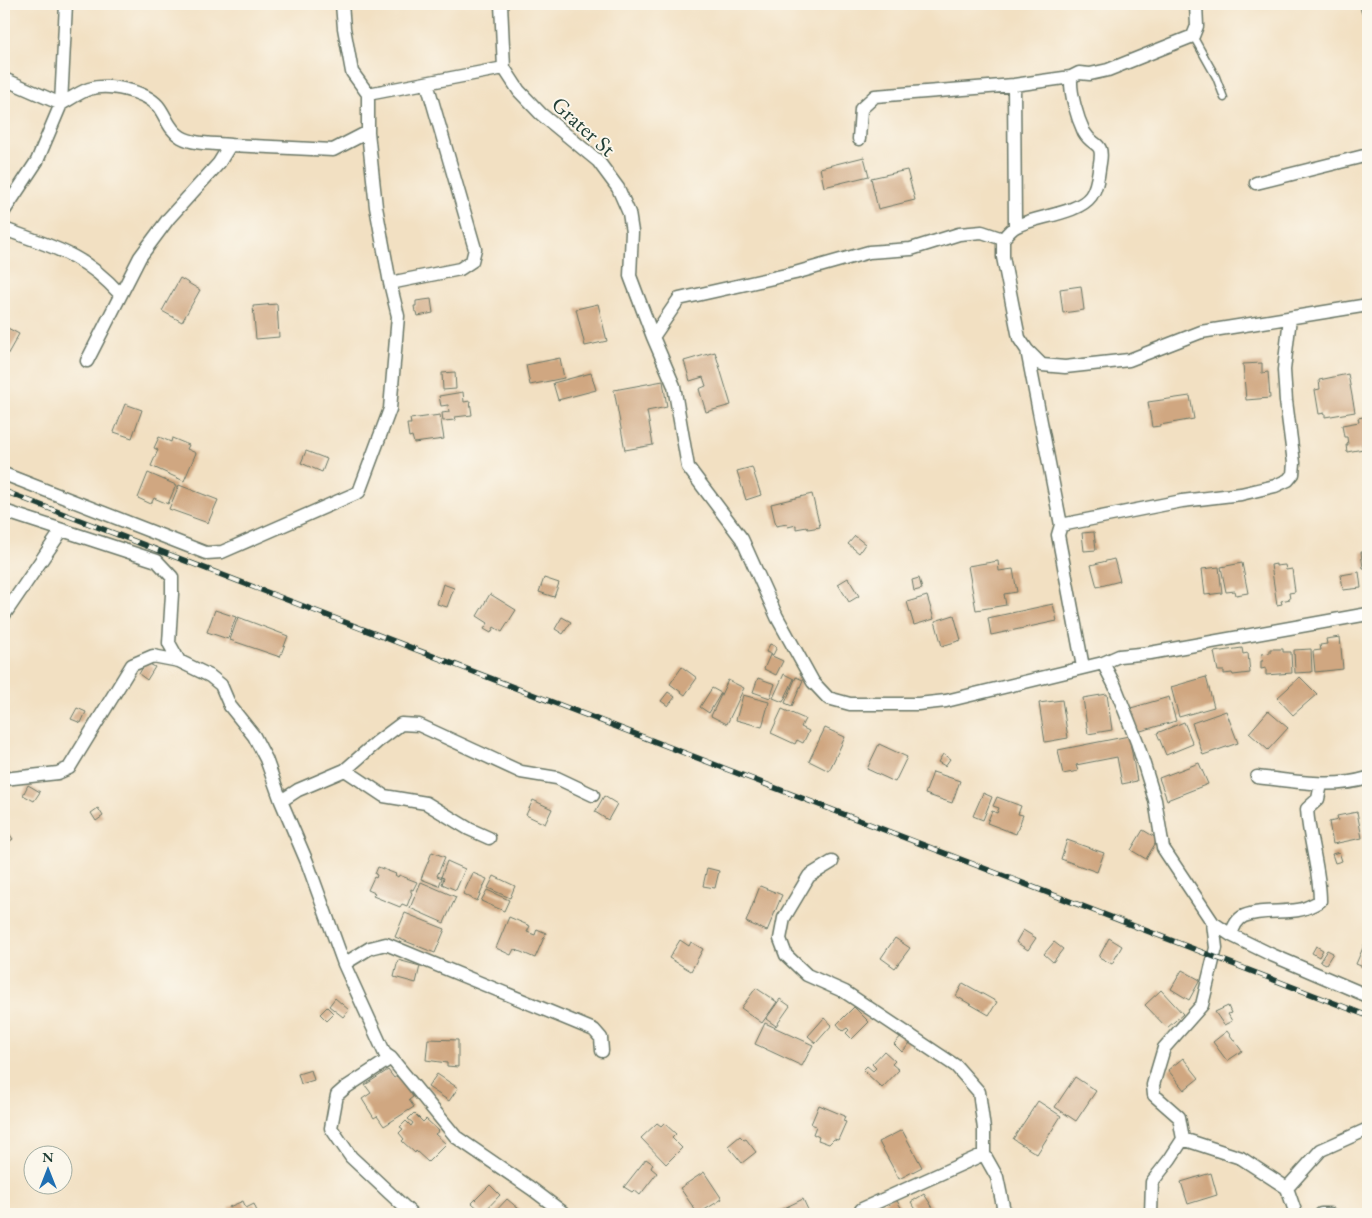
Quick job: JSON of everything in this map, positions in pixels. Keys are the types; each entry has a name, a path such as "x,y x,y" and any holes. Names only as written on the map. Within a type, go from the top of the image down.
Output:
{"street":[{"path":"4,211 37,161 61,104 66,4"},
{"path":"4,474 206,553 222,552 359,492 390,409 398,316 376,207 368,132 368,94 352,72 344,28 342,4"},
{"path":"368,94 504,68 501,4"},
{"path":"859,139 861,109 874,96 1014,85 1108,70 1193,36 1197,26 1196,4"},
{"path":"1367,4 1368,10"},
{"name":"Grater St","path":"504,68 524,97 541,114 598,161 618,188 629,213 632,232 630,276 674,386 688,468 742,539 777,617 813,682 828,698 850,704 918,704 946,701 1103,663 1119,656 1160,652 1368,614"},
{"path":"1071,77 1070,91 1085,133 1091,141 1099,145 1102,153 1096,186 1090,198 1076,207 1015,226 1003,239 1003,256 1019,338 1042,365 1064,367 1129,360 1201,332 1368,306"},
{"path":"4,78 61,104"},
{"path":"390,283 460,269 472,261 475,249 427,83"},
{"path":"1014,85 1015,226"},
{"path":"61,104 90,89 116,87 150,98 159,107 170,126 180,136 192,141 230,145 334,150 368,132"},
{"path":"87,361 140,256 169,218 219,163 230,145"},
{"path":"1256,183 1368,155"},
{"path":"4,229 68,252 90,266 120,294"},
{"path":"653,337 679,299 795,273 869,252 911,249 960,234 982,232 1003,239"},
{"path":"1061,525 1182,501 1241,494 1275,486 1288,480 1294,474 1284,387 1290,318"},
{"path":"1028,350 1061,525 1058,535 1083,667"},
{"path":"4,511 157,561 172,577 169,643 179,661"},
{"path":"4,615 62,530"},
{"path":"4,779 58,773 69,768 132,665 153,656 179,661 210,676 221,685 230,706 254,736 266,758 281,801 307,862 344,964 385,1054 391,1058 456,1137 565,1214"},
{"path":"1103,663 1115,686 1137,742 1155,800 1163,848 1212,923 1216,948 1202,1005 1164,1048 1153,1085 1154,1095 1179,1117 1183,1139 1152,1182 1151,1214"},
{"path":"281,801 298,790 345,770 401,724 419,725 521,772 557,778 593,795"},
{"path":"345,770 384,796 426,803 469,829 489,838"},
{"path":"1257,777 1322,784 1358,781 1368,778"},
{"path":"1231,935 1234,925 1243,916 1298,910 1320,901 1320,888 1308,830 1307,809 1318,799 1322,784"},
{"path":"832,862 809,876 784,918 780,939 786,955 807,976 845,992 956,1066 979,1092 984,1129 984,1154 998,1177 1003,1214"},
{"path":"1212,923 1231,935 1272,955 1368,996"},
{"path":"344,964 370,948 386,944 594,1030 601,1038 602,1051"},
{"path":"391,1058 337,1095 332,1128 351,1157 412,1214"},
{"path":"1287,1188 1321,1150 1368,1129"},
{"path":"1183,1139 1241,1158 1287,1188 1296,1214"},
{"path":"858,1214 862,1209 984,1154"},
{"path":"1321,1214 1330,1214"}],"lane":[{"path":"1193,36 1216,77 1224,98"}],"building":[{"path":"864,157 869,176 824,187 820,168"},
{"path":"907,170 915,200 878,209 871,178"},
{"path":"180,278 200,290 182,322 162,311"},
{"path":"1081,286 1084,310 1063,313 1060,289"},
{"path":"431,299 433,313 418,316 414,306 416,306 416,301"},
{"path":"277,304 279,337 256,339 253,306"},
{"path":"598,304 607,341 585,346 576,309"},
{"path":"4,326 19,334 6,357 4,356"},
{"path":"715,352 731,405 706,412 699,389 706,386 703,377 690,381 684,361"},
{"path":"560,358 564,378 530,385 526,365"},
{"path":"1262,363 1262,373 1268,372 1270,398 1246,400 1243,364"},
{"path":"455,372 456,389 443,390 442,373"},
{"path":"591,373 596,390 558,400 553,383"},
{"path":"1348,374 1355,412 1325,417 1325,413 1319,414 1315,390 1320,389 1319,380"},
{"path":"663,381 667,407 647,411 653,445 625,450 614,390"},
{"path":"463,392 464,402 470,401 472,415 455,417 456,420 443,421 442,413 449,412 448,405 441,406 439,396"},
{"path":"1190,396 1194,419 1152,427 1148,402"},
{"path":"125,404 142,410 132,438 114,432"},
{"path":"440,415 444,439 414,443 412,436 409,437 407,424 411,424 410,419"},
{"path":"1368,416 1368,448 1366,448 1365,443 1362,444 1363,449 1347,452 1347,437 1344,437 1342,425 1359,422 1358,418"},
{"path":"159,437 171,442 172,438 189,445 187,449 196,453 184,481 151,466 158,450 154,448"},
{"path":"306,451 327,459 322,472 301,463"},
{"path":"752,467 761,495 746,500 737,471"},
{"path":"148,473 176,485 168,504 154,498 151,504 138,498"},
{"path":"179,485 218,500 208,523 169,509"},
{"path":"812,494 820,527 796,529 796,525 788,527 787,524 776,526 771,504"},
{"path":"1094,532 1096,550 1084,551 1082,533"},
{"path":"855,536 865,544 859,553 848,544"},
{"path":"1361,552 1368,552 1368,568 1363,568"},
{"path":"1114,559 1120,581 1097,587 1091,565"},
{"path":"998,561 999,571 1013,569 1017,592 1004,594 1006,605 976,610 968,566"},
{"path":"1242,563 1248,593 1236,595 1235,591 1226,592 1221,567"},
{"path":"1276,564 1276,566 1285,565 1286,570 1292,569 1295,592 1289,593 1290,599 1281,601 1282,604 1277,605 1271,565"},
{"path":"1219,567 1222,593 1205,595 1202,569"},
{"path":"1359,572 1361,588 1343,590 1341,575"},
{"path":"544,578 559,583 554,597 539,592"},
{"path":"848,578 859,596 849,602 838,584"},
{"path":"919,578 922,589 914,591 912,580"},
{"path":"443,584 454,588 447,607 437,604"},
{"path":"490,594 516,610 502,632 494,627 491,633 484,629 488,623 477,616"},
{"path":"927,596 934,619 914,625 907,602"},
{"path":"1053,604 1057,621 991,635 988,618"},
{"path":"215,610 236,617 228,639 207,632"},
{"path":"954,615 961,640 942,646 935,621"},
{"path":"238,617 288,636 280,657 230,640"},
{"path":"562,617 571,622 563,634 555,629"},
{"path":"1340,637 1343,669 1315,672 1313,651 1321,650 1320,645 1327,644 1326,639"},
{"path":"770,644 777,647 773,655 766,652"},
{"path":"1242,648 1243,654 1248,653 1250,673 1233,675 1232,673 1224,674 1224,671 1218,671 1214,652"},
{"path":"1270,649 1283,649 1283,652 1291,652 1292,673 1266,675 1266,668 1261,669 1262,654 1270,653"},
{"path":"1311,649 1312,672 1295,673 1294,650"},
{"path":"770,655 783,661 776,675 764,669"},
{"path":"146,662 155,667 147,680 139,674"},
{"path":"682,667 697,678 685,695 670,684"},
{"path":"784,674 794,679 783,702 773,698"},
{"path":"796,677 803,680 792,706 785,703"},
{"path":"1206,677 1214,707 1179,717 1171,687"},
{"path":"1300,677 1317,694 1293,715 1277,698"},
{"path":"758,678 775,684 770,698 753,692"},
{"path":"728,680 744,688 727,724 711,716"},
{"path":"712,688 721,693 709,713 700,707"},
{"path":"668,692 675,697 668,706 661,701"},
{"path":"1107,694 1112,730 1088,734 1083,698"},
{"path":"743,695 769,702 762,727 736,720"},
{"path":"1169,697 1176,721 1137,732 1131,708"},
{"path":"1062,700 1068,738 1045,742 1039,703"},
{"path":"77,708 86,712 81,723 71,719"},
{"path":"782,709 805,719 801,727 809,731 803,743 797,740 795,744 771,733"},
{"path":"1226,711 1238,743 1203,755 1192,723"},
{"path":"1268,711 1288,728 1268,750 1249,733"},
{"path":"1184,722 1193,744 1166,755 1157,733"},
{"path":"825,728 845,737 829,771 809,761"},
{"path":"1129,736 1137,781 1122,784 1117,757 1076,765 1078,771 1063,774 1058,750"},
{"path":"879,744 907,757 895,782 867,769"},
{"path":"943,754 950,759 945,766 938,762"},
{"path":"1199,763 1208,784 1167,800 1159,778"},
{"path":"933,772 960,781 952,803 925,794"},
{"path":"28,785 40,792 34,801 23,795"},
{"path":"983,793 992,797 983,820 973,816"},
{"path":"604,796 617,804 608,820 595,812"},
{"path":"997,797 1021,806 1018,814 1023,815 1016,834 987,823 992,811 997,813 999,808 993,806"},
{"path":"533,800 552,809 545,824 526,815"},
{"path":"98,808 103,816 96,821 91,813"},
{"path":"1357,812 1362,838 1333,844 1329,822 1338,820 1337,816"},
{"path":"4,827 13,839 4,845"},
{"path":"1143,830 1158,839 1146,859 1131,850"},
{"path":"1067,840 1104,853 1097,872 1061,859"},
{"path":"432,852 445,857 437,876 442,878 439,886 421,879"},
{"path":"1339,852 1342,861 1335,863 1332,854"},
{"path":"447,861 465,869 456,890 442,884 444,878 441,877"},
{"path":"378,867 396,874 398,877 399,875 417,882 413,890 411,889 412,893 407,906 402,904 400,907 373,896 375,893 368,890 374,877 376,878 377,875 375,874"},
{"path":"707,868 719,871 715,888 703,886"},
{"path":"473,873 487,879 477,901 463,894"},
{"path":"494,876 515,886 510,898 488,888"},
{"path":"421,882 456,897 444,923 410,908"},
{"path":"760,886 782,895 767,931 746,922"},
{"path":"487,890 509,900 504,911 481,901"},
{"path":"405,913 445,929 435,953 395,937"},
{"path":"509,917 530,926 527,932 535,935 537,929 546,933 535,958 514,949 511,955 496,948"},
{"path":"1023,930 1036,938 1028,950 1016,942"},
{"path":"895,938 910,948 895,968 881,958"},
{"path":"1109,938 1122,946 1112,964 1099,957"},
{"path":"680,940 689,946 691,942 703,949 691,971 669,958"},
{"path":"1054,942 1063,949 1053,962 1044,954"},
{"path":"1365,943 1368,944 1368,969 1356,964"},
{"path":"1316,946 1323,950 1319,957 1312,953"},
{"path":"1327,950 1333,953 1326,964 1320,961"},
{"path":"398,960 420,966 416,983 394,977"},
{"path":"1182,970 1200,980 1189,1000 1171,989"},
{"path":"963,983 997,1002 989,1015 956,996"},
{"path":"756,988 777,1002 762,1023 741,1008"},
{"path":"1161,990 1183,1014 1167,1028 1145,1005"},
{"path":"335,998 349,1010 343,1017 329,1006"},
{"path":"780,999 790,1006 776,1026 766,1019"},
{"path":"1228,1006 1231,1013 1228,1014 1232,1021 1224,1025 1215,1012"},
{"path":"327,1007 334,1014 327,1021 320,1014"},
{"path":"854,1007 869,1022 852,1039 846,1033 849,1030 847,1028 843,1031 837,1024"},
{"path":"824,1018 832,1025 816,1043 808,1036"},
{"path":"765,1023 813,1045 802,1066 755,1044"},
{"path":"1227,1031 1242,1051 1227,1061 1213,1042"},
{"path":"904,1033 912,1041 902,1052 894,1044"},
{"path":"428,1039 458,1040 458,1067 447,1066 447,1063 426,1060"},
{"path":"884,1051 895,1061 892,1064 899,1070 882,1088 863,1070 867,1066 873,1071 876,1068 872,1064"},
{"path":"1183,1058 1199,1078 1184,1090 1168,1070"},
{"path":"311,1070 314,1080 301,1084 298,1074"},
{"path":"388,1070 394,1078 399,1075 413,1097 409,1100 414,1107 384,1126 377,1116 374,1118 362,1099 371,1093 365,1085"},
{"path":"437,1074 458,1088 449,1101 428,1087"},
{"path":"1075,1077 1096,1091 1076,1121 1055,1107"},
{"path":"1038,1101 1061,1116 1037,1154 1013,1139"},
{"path":"819,1105 845,1116 843,1121 846,1122 838,1140 834,1139 829,1144 818,1140 819,1137 813,1134 816,1126 811,1124"},
{"path":"414,1113 423,1122 426,1119 439,1131 435,1134 446,1144 428,1162 402,1141 404,1139 399,1133 403,1129 400,1127 406,1121 411,1126 413,1123 408,1119"},
{"path":"657,1123 661,1126 664,1123 676,1134 672,1138 682,1148 666,1164 641,1138"},
{"path":"902,1130 922,1167 899,1179 879,1142"},
{"path":"740,1136 744,1140 746,1139 756,1152 742,1163 728,1146"},
{"path":"646,1159 653,1164 651,1168 657,1173 640,1195 634,1190 632,1192 624,1187"},
{"path":"704,1172 722,1199 698,1214 680,1188"},
{"path":"1211,1173 1217,1195 1188,1204 1181,1182"},
{"path":"490,1185 500,1195 483,1213 472,1203"},
{"path":"924,1194 937,1214 919,1214 911,1202"},
{"path":"894,1196 905,1214 876,1214 873,1209"},
{"path":"507,1199 525,1214 493,1214"},
{"path":"803,1199 810,1214 772,1214"},
{"path":"243,1201 246,1208 254,1204 258,1214 232,1214 229,1207"}],"railway":[{"path":"4,491 1368,1016"}]}
